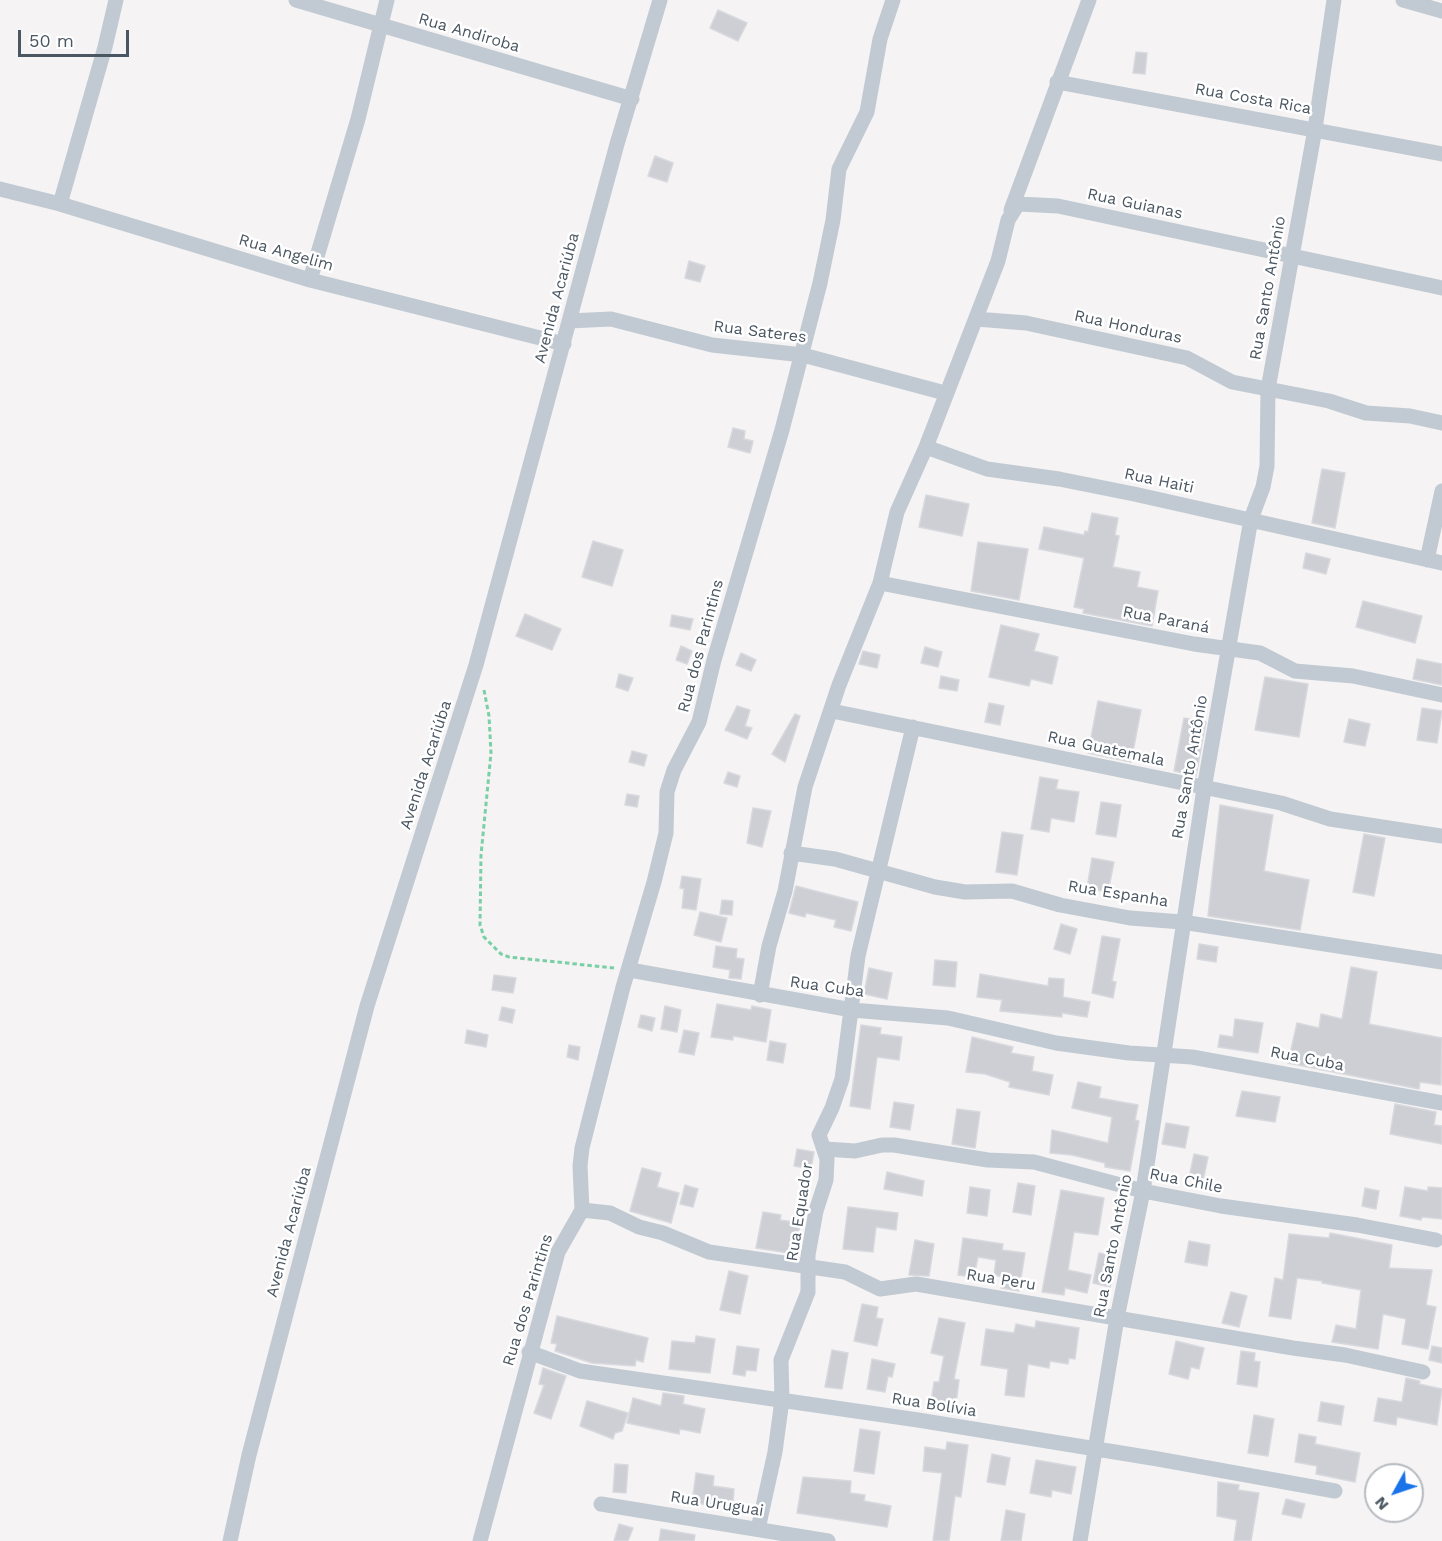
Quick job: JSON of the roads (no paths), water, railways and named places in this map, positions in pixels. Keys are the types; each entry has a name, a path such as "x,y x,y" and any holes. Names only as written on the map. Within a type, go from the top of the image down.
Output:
{"street":[{"path":"60,204 105,47 116,0"},
{"name":"Rua Andiroba","path":"296,0 632,99"},
{"path":"310,280 358,119 379,25 387,0"},
{"name":"Avenida Acariúba","path":"230,1541 249,1455 367,1006 476,665 569,321 660,0"},
{"name":"Rua dos Parintins","path":"480,1541 529,1352 558,1252 582,1210 580,1166 582,1148 623,987 630,970 666,833 667,792 674,770 699,722 714,660 803,354 833,220 839,169 867,112 880,39 893,0"},
{"path":"760,995 805,787 851,652 880,583 897,512 939,416 945,393 998,261 1011,210 1089,0"},
{"name":"Rua Santo Antônio","path":"1080,1541 1117,1318 1143,1191 1204,789 1251,519 1263,487 1267,466 1268,389 1315,129 1334,0"},
{"path":"1403,0 1442,11"},
{"name":"Rua Costa Rica","path":"1057,82 1442,154"},
{"name":"Rua Angelim","path":"0,189 60,204 310,280 564,344"},
{"name":"Rua Guianas","path":"1011,210 1018,204 1058,206 1442,288"},
{"name":"Rua Sateres","path":"569,321 611,319 712,345 803,354 945,393"},
{"name":"Rua Honduras","path":"976,319 1026,323 1187,358 1232,382 1329,401 1366,413 1410,416 1442,423"},
{"name":"Rua Haiti","path":"926,447 987,469 1059,479 1251,519 1332,541 1434,562"},
{"path":"1434,562 1442,491"},
{"name":"Rua Paraná","path":"880,583 1230,650 1260,653 1295,671 1353,676 1442,695"},
{"name":"Rua Guatemala","path":"832,711 1281,803 1330,819 1442,836"},
{"name":"Rua Equador","path":"758,1529 775,1452 782,1400 781,1360 805,1300 816,1211 826,1180 827,1159 819,1135 842,1079 858,956 913,727"},
{"name":"Rua Espanha","path":"791,853 878,870 935,887 965,892 1012,891 1123,917 1182,922 1442,962"},
{"name":"Rua Cuba","path":"630,970 852,1010 948,1018 1056,1043 1202,1059 1442,1103"},
{"name":"Rua Chile","path":"825,1149 855,1151 882,1145 894,1145 988,1160 1034,1162 1143,1191 1221,1206 1357,1225 1436,1240"},
{"name":"Rua Peru","path":"582,1210 610,1213 639,1227 663,1233 709,1252 845,1272 880,1289 916,1284 1345,1355 1423,1372"},
{"name":"Rua Bolívia","path":"529,1352 580,1371 782,1400 1335,1491"},
{"name":"Rua Uruguai","path":"600,1504 828,1541"}]}
